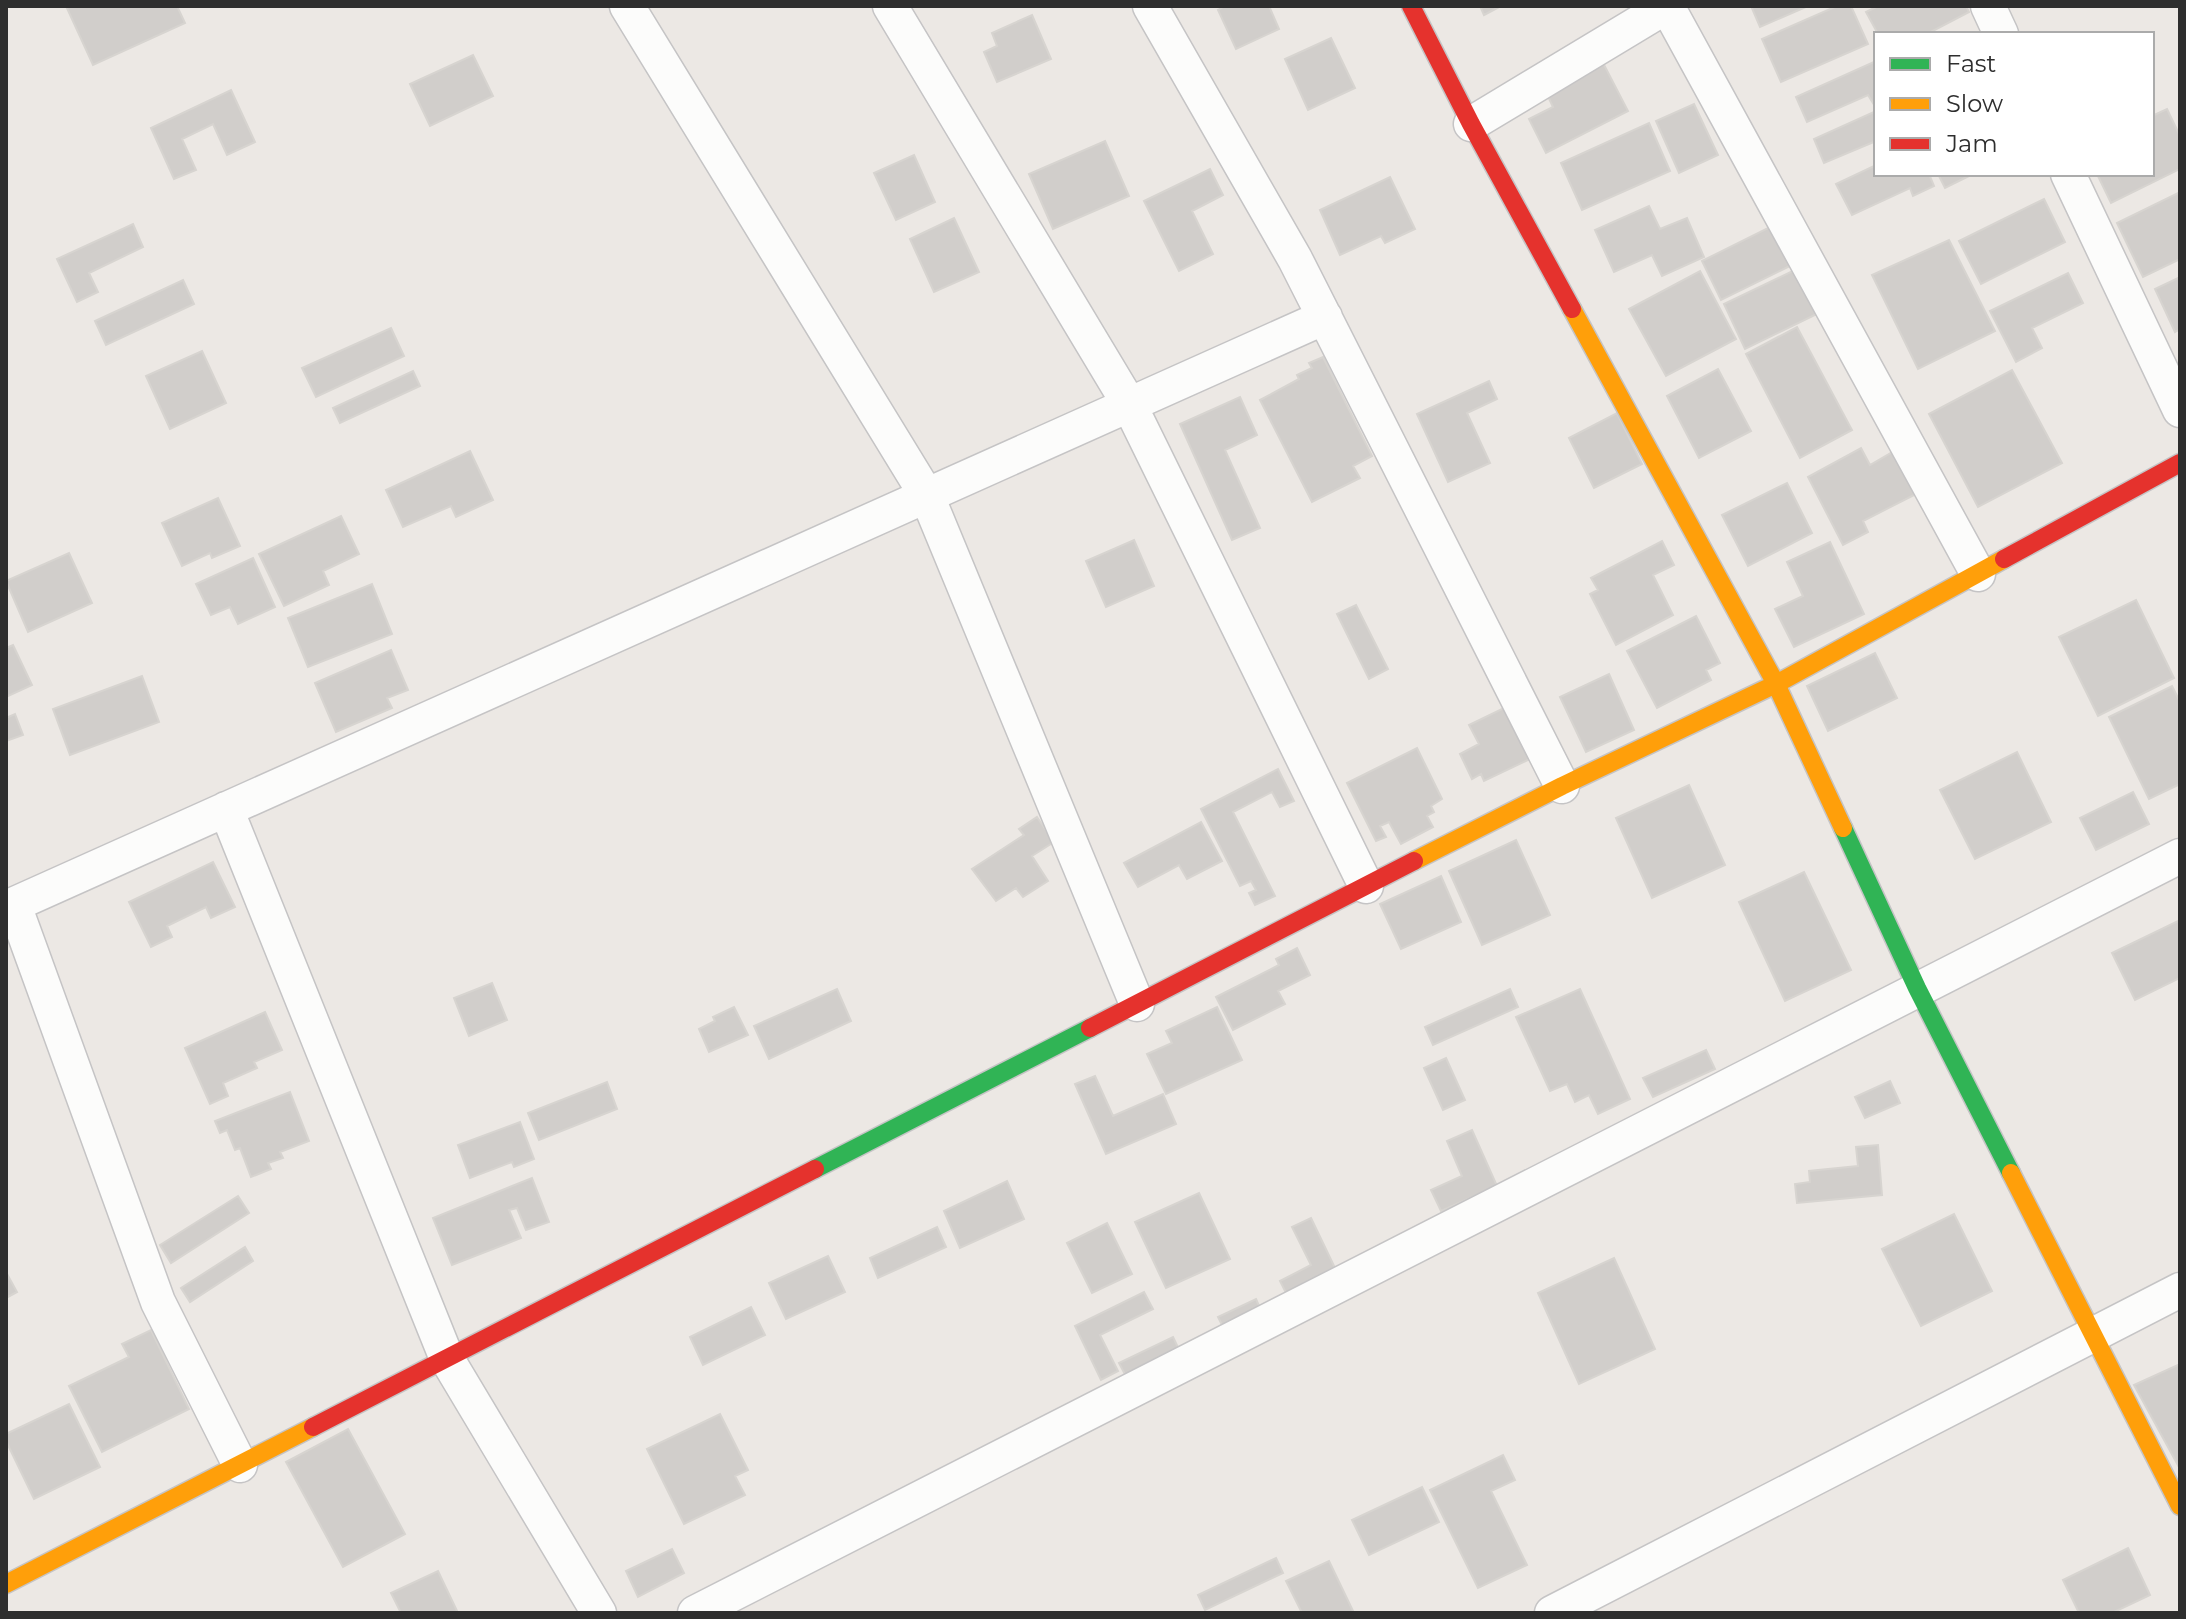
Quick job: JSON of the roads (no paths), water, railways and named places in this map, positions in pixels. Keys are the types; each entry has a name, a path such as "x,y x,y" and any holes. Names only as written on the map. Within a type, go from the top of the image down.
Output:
{"street":[{"path":"627,6 927,496 1137,1004"},
{"path":"890,6 1129,404 1366,886"},
{"path":"1150,6 1295,259 1562,786"},
{"path":"1411,6 1471,124 1776,684 1917,988 2180,1506"},
{"path":"1471,124 1667,6 1978,574"},
{"path":"1988,6 2000,32"},
{"path":"2069,176 2180,410"},
{"path":"240,1465 158,1302 10,906 1325,317"},
{"path":"6,1584 1562,786 1776,684 2180,463"},
{"path":"226,809 447,1359 599,1613"},
{"path":"695,1613 2180,856"},
{"path":"1552,1613 2180,1290"}]}
